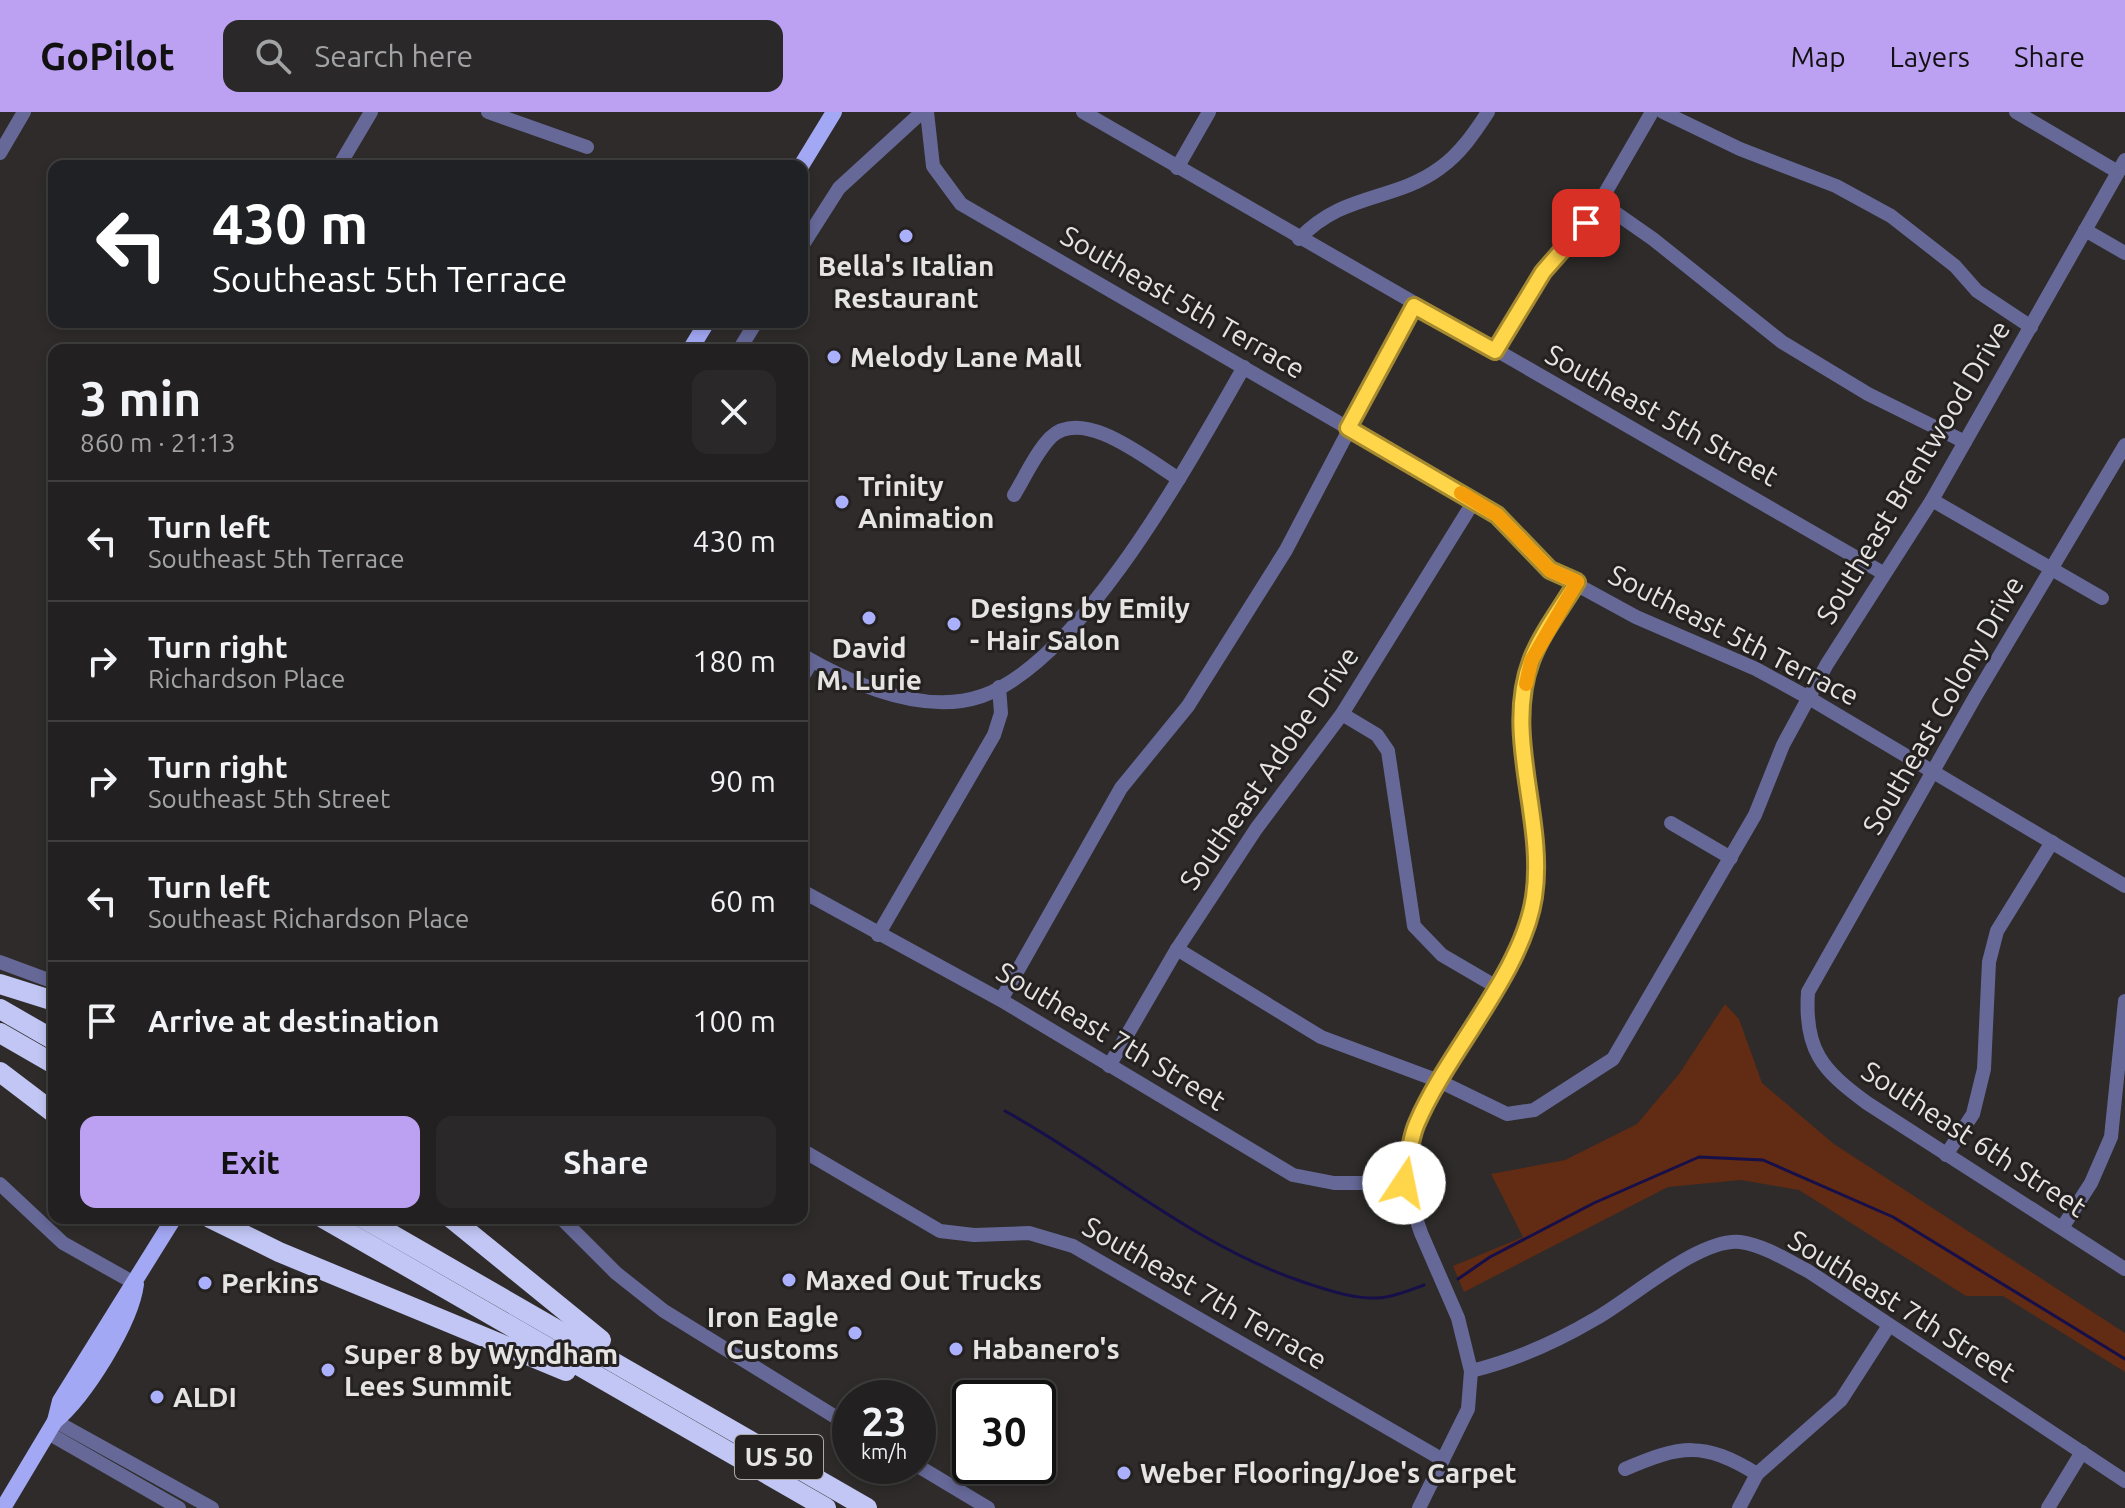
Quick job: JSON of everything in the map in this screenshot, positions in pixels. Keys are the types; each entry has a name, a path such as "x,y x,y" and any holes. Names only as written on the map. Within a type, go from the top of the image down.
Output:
{"highway":[{"path":"0,984 48,999"},
{"path":"0,1009 48,1037"},
{"path":"0,1033 48,1061"},
{"path":"0,1072 48,1108"},
{"path":"222,1224 279,1252 556,1366 695,1441 716,1444"},
{"name":"US 50","path":"333,1224 826,1508"},
{"name":"US 50","path":"373,1224 867,1508"},
{"path":"458,1224 580,1326 681,1392 691,1406"}],"main road":[{"path":"805,160 834,112"},
{"path":"3,1508 51,1427 60,1401 122,1297 136,1284 171,1224"}],"street":[{"path":"0,153 24,112"},
{"path":"343,160 371,112"},
{"path":"488,112 587,147"},
{"path":"808,237 839,188 924,112"},
{"name":"Southeast 5th Terrace","path":"924,112 933,166 961,204 1497,515 1550,570 1577,582 1636,617 1756,669 1809,698 2125,886"},
{"name":"Southeast 5th Street","path":"1083,112 1414,306 1883,573"},
{"path":"1177,168 1209,112"},
{"path":"1299,239 1317,220 1347,204 1408,185 1440,168 1473,134 1488,112"},
{"path":"1495,351 1543,272 1574,240 1600,202 1652,112"},
{"path":"1663,112 1726,143 1822,179 1891,216 1955,266 1977,291 2031,327"},
{"path":"2016,112 2122,166"},
{"name":"Southeast Brentwood Drive","path":"1177,949 1321,1037 1439,1081 1507,1114 1534,1110 1613,1059 1755,815 1783,745 1809,698 1883,573 1932,500 2122,166"},
{"path":"1600,202 1653,239 1782,342 1868,394 1965,442"},
{"path":"2085,230 2125,253"},
{"path":"1001,1000 1121,788 1188,706 1286,550 1414,306"},
{"path":"808,658 882,691 920,700 965,700 999,687 1054,647 1100,594 1179,479 1244,367"},
{"path":"1014,495 1050,438 1073,428 1098,431 1179,479"},
{"name":"Southeast Colony Drive","path":"1808,992 2125,447"},
{"path":"1932,500 2102,598"},
{"name":"Southeast Adobe Drive","path":"1109,1066 1177,949 1256,829 1342,714 1474,501"},
{"path":"1420,1507 1468,1409 1471,1371 1458,1318 1426,1247 1404,1183 1416,1126 1518,945 1534,899 1535,867 1522,727 1525,690 1531,661 1577,582"},
{"path":"878,935 994,735 1001,713 999,687"},
{"path":"1342,714 1377,735 1388,751 1414,926 1442,955 1495,986"},
{"path":"1671,823 1731,858"},
{"path":"1946,1155 1973,1114 1984,1069 1989,962 1997,931 2052,842"},
{"name":"Southeast 7th Street","path":"808,894 1001,1000 1293,1175 1334,1183 1404,1183"},
{"path":"0,962 48,980"},
{"name":"Southeast 6th Street","path":"1808,992 1809,1033 1829,1074 1946,1155 2125,1269"},
{"path":"2062,1228 2091,1183 2111,1137 2125,1001"},
{"name":"Southeast 7th Terrace","path":"808,1154 940,1231 974,1235 1029,1233 1073,1246 1443,1460"},
{"path":"0,1184 63,1243 136,1284"},
{"path":"567,1224 616,1273 664,1311 832,1415"},
{"name":"Southeast 7th Street","path":"1471,1371 1549,1344 1702,1251 1738,1242 1778,1255 1808,1271 1888,1327 2125,1481"},
{"path":"1739,1508 1757,1474 1841,1400 1888,1327"},
{"path":"51,1427 179,1508"},
{"path":"51,1427 212,1508"},
{"path":"1625,1469 1688,1447 1736,1461 1757,1474"},
{"path":"2048,1508 2082,1452"},
{"path":"936,1477 988,1508"}],"shaded area":[{"path":"1725,1004 1739,1019 1762,1083 1834,1144 2125,1333 2125,1372 2003,1296 1966,1296 1799,1190 1741,1180 1668,1187 1464,1292 1453,1266 1523,1237 1491,1174 1565,1160 1637,1124 1679,1074"}],"waterway":[{"path":"1005,1111 1188,1227 1265,1267 1306,1283 1359,1297 1389,1297 1424,1285"},
{"path":"1458,1279 1490,1257 1594,1203 1699,1157 1763,1160 1893,1217 2125,1359"}],"slow traffic":[{"path":"1461,493 1497,515 1550,570 1577,582 1531,661 1526,684"}],"place":[{"name":"Bella's Italian Restaurant","path":"906,236"},
{"name":"Melody Lane Mall","path":"834,357"},
{"name":"Trinity Animation","path":"842,502"},
{"name":"David M. Lurie","path":"869,618"},
{"name":"Designs by Emily - Hair Salon","path":"954,624"},
{"name":"Maxed Out Trucks","path":"789,1280"},
{"name":"Perkins","path":"205,1283"},
{"name":"Iron Eagle Customs","path":"855,1333"},
{"name":"Habanero's","path":"956,1349"},
{"name":"Super 8 by Wyndham Lees Summit","path":"328,1370"},
{"name":"ALDI","path":"157,1397"},
{"name":"Weber Flooring/Joe's Carpet","path":"1124,1473"}],"route":[{"path":"1404,1183 1416,1126 1518,945 1534,899 1535,867 1522,727 1525,690 1531,661 1577,582 1550,570 1497,515 1348,428 1414,306 1495,351 1543,272 1586,223"}]}
